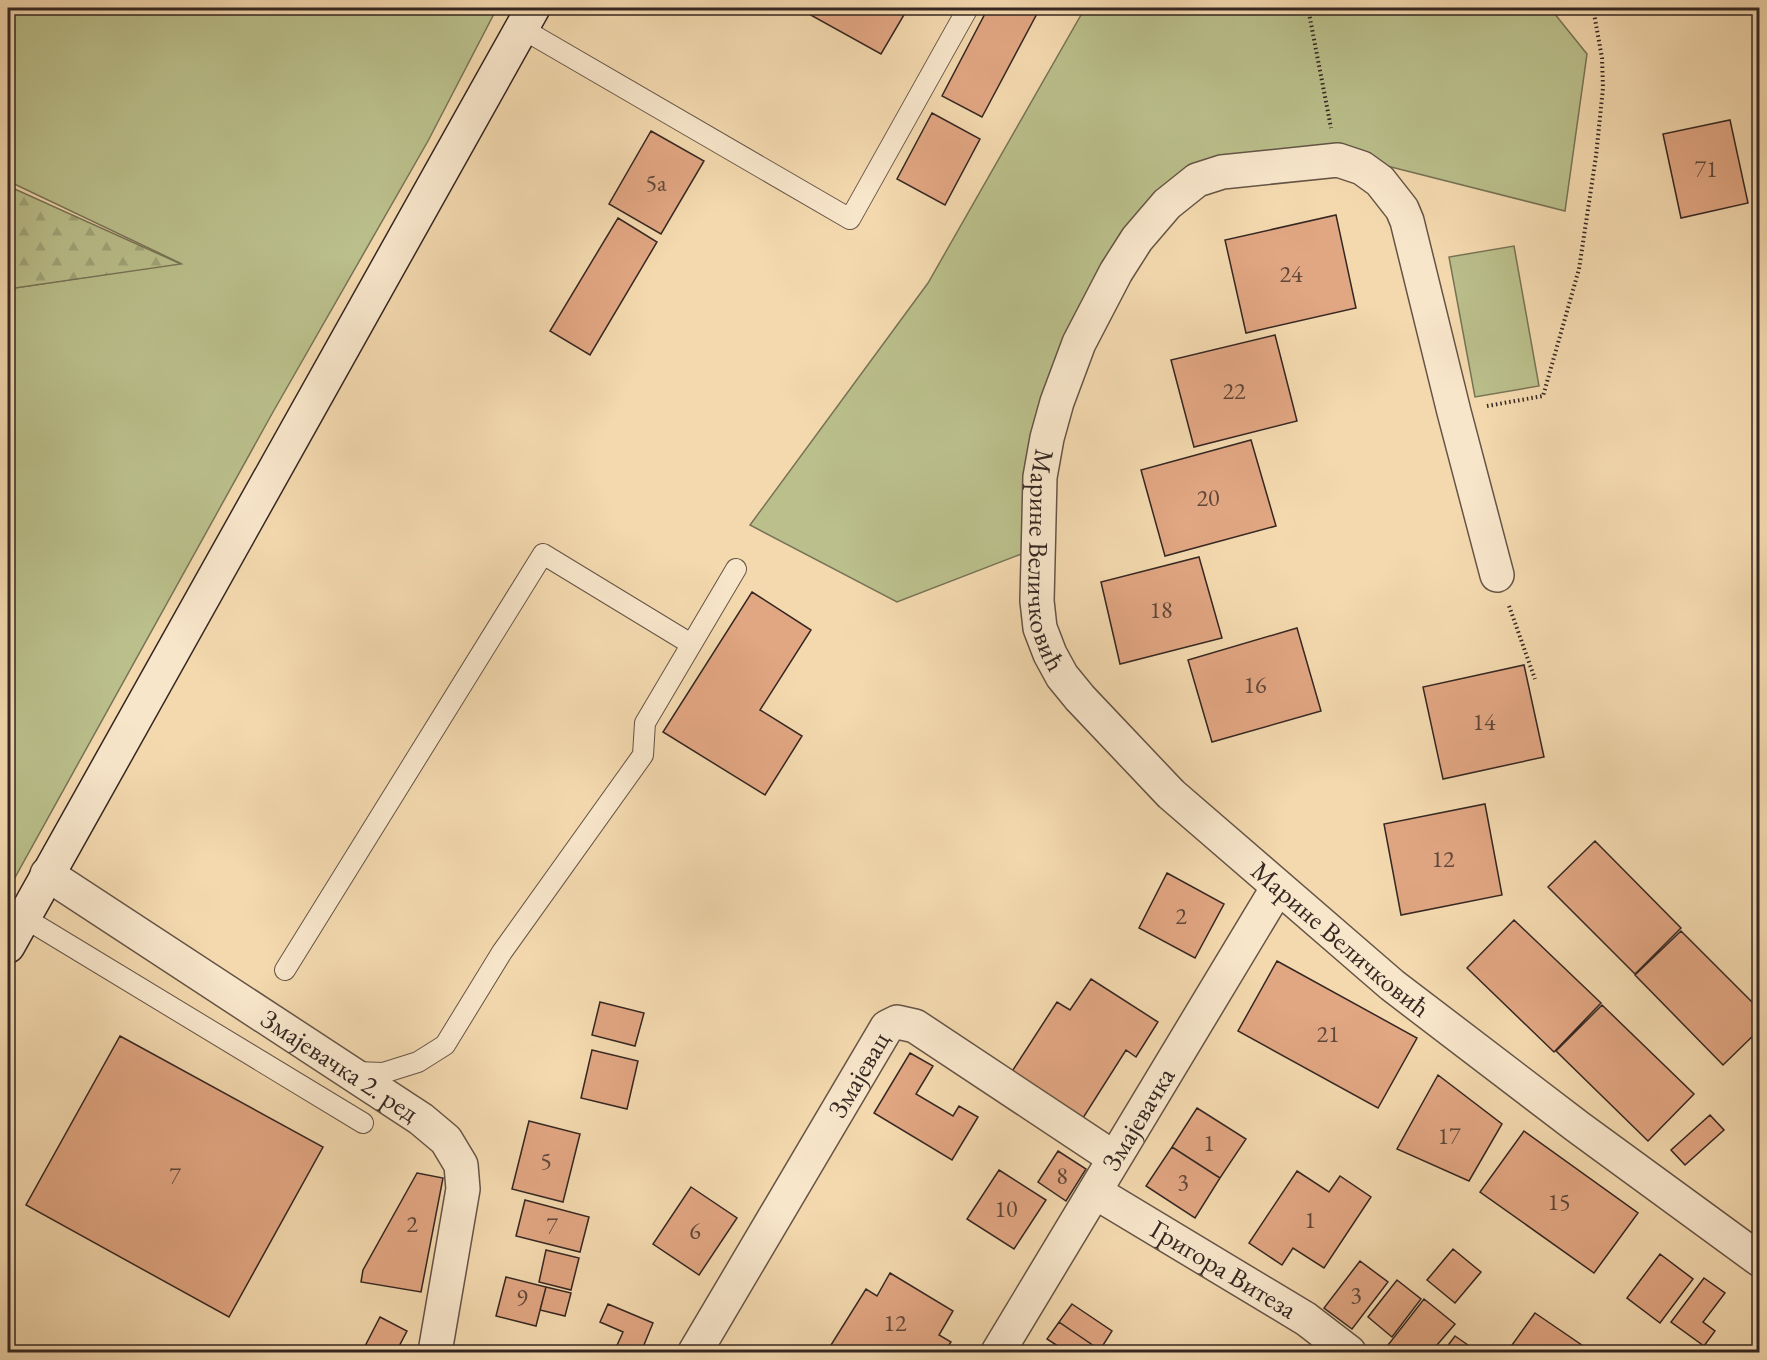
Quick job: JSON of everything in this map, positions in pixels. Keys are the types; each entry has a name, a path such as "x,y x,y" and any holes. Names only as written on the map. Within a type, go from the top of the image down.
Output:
{"street":[{"path":"8,946 527,18"},
{"name":"Марине Величковић","path":"1497,574 1404,214 1397,201 1380,181 1362,168 1338,160 1222,172 1197,180 1167,204 1137,239 1116,272 1079,343 1057,402 1047,438 1040,477 1037,601 1040,628 1058,669 1080,698 1171,794 1392,985 1578,1127 1760,1260"},
{"name":"Змајевачка 2. ред","path":"47,874 421,1119 446,1140 461,1165 462,1189 435,1353"},
{"name":"Змајевачка","path":"998,1353 1278,887"},
{"name":"Змајевац","path":"695,1353 887,1027 897,1022 915,1026 1114,1158"},
{"name":"Григора Витеза","path":"1095,1192 1306,1319 1349,1353"}],"lane":[{"path":"527,18 850,219 968,8"},
{"path":"285,970 543,554 691,644"},
{"path":"346,1071 382,1073 418,1062 445,1045 502,952 644,755 645,723 736,569"},
{"path":"23,917 363,1123"}],"path":[{"path":"1308,8 1338,160"},
{"path":"1454,412 1543,396 1579,269 1596,156 1603,88 1602,58 1593,8"},
{"path":"1497,574 1535,679"}],"green space":[{"path":"8,8 497,8 428,141 273,412 13,881 8,882 8,289 180,263 8,181"},
{"path":"1085,8 1550,8 1587,54 1565,211 1320,149 1191,171 1129,227 1024,553 897,602 750,525 928,283"},
{"path":"8,186 181,264 8,289"},
{"path":"1514,246 1539,386 1475,397 1449,257"}],"building":[{"path":"798,8 908,8 881,54"},
{"path":"988,8 1040,8 982,117 942,96"},
{"path":"932,113 980,139 945,205 897,179"},
{"path":"1730,120 1748,203 1681,218 1663,134"},
{"path":"651,131 704,161 661,234 609,204"},
{"path":"1336,215 1356,308 1246,333 1225,240"},
{"path":"618,218 657,242 590,355 550,331"},
{"path":"1275,335 1297,421 1194,447 1171,360"},
{"path":"1251,440 1276,526 1165,556 1141,470"},
{"path":"1199,557 1222,638 1120,664 1101,582"},
{"path":"752,592 811,630 760,710 802,736 765,795 663,732"},
{"path":"1297,628 1321,711 1212,742 1188,660"},
{"path":"1524,665 1544,757 1443,779 1423,687"},
{"path":"1485,804 1502,895 1401,915 1384,824"},
{"path":"1595,841 1681,928 1635,974 1548,887"},
{"path":"1167,873 1224,904 1195,958 1139,928"},
{"path":"1514,920 1601,1003 1554,1052 1467,968"},
{"path":"1681,931 1760,1010 1760,1029 1723,1065 1635,975"},
{"path":"1277,961 1417,1038 1378,1108 1238,1031"},
{"path":"1091,979 1158,1022 1136,1057 1126,1050 1083,1118 1011,1073 1057,1002 1070,1010"},
{"path":"600,1002 644,1013 635,1046 592,1035"},
{"path":"1602,1005 1694,1094 1648,1141 1556,1051"},
{"path":"120,1036 323,1147 229,1317 26,1205"},
{"path":"592,1050 638,1061 627,1109 581,1098"},
{"path":"910,1053 933,1066 916,1094 953,1116 959,1106 978,1117 952,1160 874,1113"},
{"path":"1438,1075 1502,1124 1469,1181 1397,1149"},
{"path":"1197,1108 1246,1139 1220,1178 1172,1147"},
{"path":"1710,1115 1724,1130 1685,1165 1671,1150"},
{"path":"529,1121 580,1134 563,1202 512,1189"},
{"path":"1524,1131 1638,1213 1594,1273 1480,1192"},
{"path":"1172,1147 1220,1178 1195,1218 1146,1186"},
{"path":"1058,1151 1086,1169 1066,1201 1038,1182"},
{"path":"999,1170 1046,1200 1014,1249 967,1219"},
{"path":"1297,1171 1329,1192 1340,1176 1371,1197 1324,1268 1293,1248 1282,1265 1249,1243"},
{"path":"417,1173 443,1178 421,1292 361,1282 363,1270"},
{"path":"691,1187 737,1218 699,1275 653,1244"},
{"path":"525,1200 589,1217 580,1252 516,1236"},
{"path":"1453,1249 1481,1272 1455,1303 1427,1280"},
{"path":"546,1250 579,1258 571,1290 539,1282"},
{"path":"1660,1254 1693,1279 1660,1323 1627,1298"},
{"path":"1360,1261 1388,1282 1352,1329 1324,1308"},
{"path":"890,1273 953,1311 939,1335 951,1342 944,1352 843,1352 831,1345 866,1289 877,1296"},
{"path":"506,1277 546,1287 536,1326 496,1316"},
{"path":"1704,1278 1725,1293 1703,1322 1715,1331 1704,1346 1671,1322"},
{"path":"1397,1280 1421,1299 1392,1337 1368,1317"},
{"path":"546,1287 571,1293 565,1316 540,1310"},
{"path":"1424,1299 1455,1324 1431,1352 1397,1352 1388,1345"},
{"path":"608,1304 653,1323 641,1352 614,1352 623,1332 600,1322"},
{"path":"1072,1304 1112,1331 1100,1350 1059,1322"},
{"path":"1535,1313 1592,1352 1507,1352"},
{"path":"380,1317 407,1331 396,1352 362,1352"},
{"path":"1059,1322 1100,1350 1098,1352 1067,1352 1047,1339"},
{"path":"1455,1336 1478,1352 1443,1352"}]}
